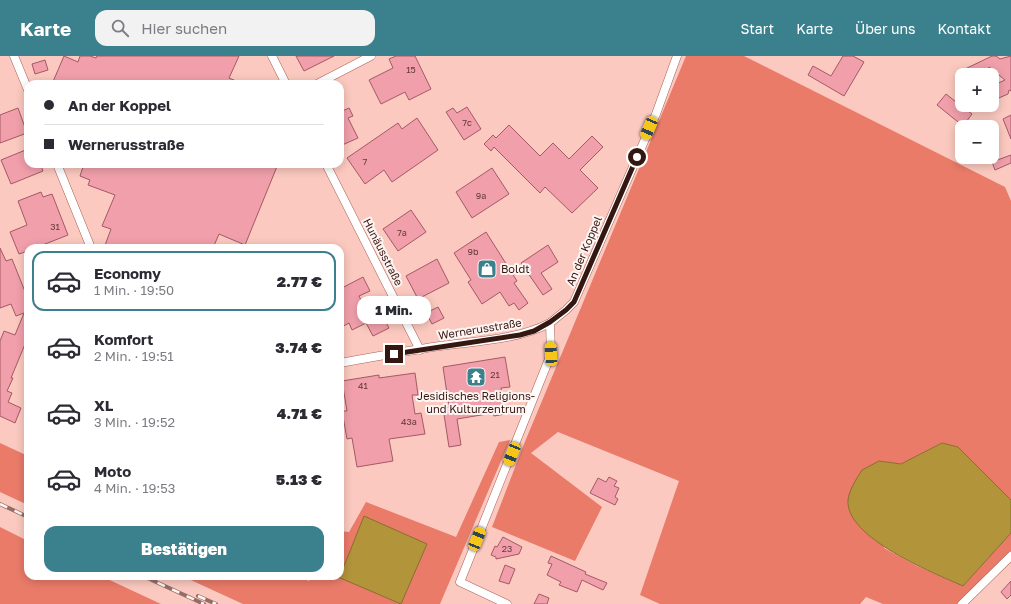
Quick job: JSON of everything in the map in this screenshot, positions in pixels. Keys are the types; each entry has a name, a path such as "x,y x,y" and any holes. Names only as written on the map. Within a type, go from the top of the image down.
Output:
{"street":[{"path":"14,56 24,80"},
{"path":"272,56 284,80"},
{"path":"324,80 364,58 371,56"},
{"name":"An der Koppel","path":"550,322 574,302 656,114 677,56"},
{"path":"59,168 89,244"},
{"name":"Hunäusstraße","path":"328,168 420,350"},
{"path":"507,604 460,582 551,354 550,322"},
{"name":"Wernerusstraße","path":"344,362 520,335 534,331 550,322"},
{"path":"962,604 1011,556"}],"shaded area":[{"path":"686,56 744,56 955,162 955,164 959,164 1005,187 1011,201 1011,500 958,447 942,443 901,464 879,461 884,548 917,566 963,586 1011,533 1011,551 957,604 883,604 866,597 860,604 660,604 640,595 679,481 558,432 531,453 602,507 575,561 492,527 524,444"},
{"path":"510,440 440,604 243,604 191,580 344,580 344,531 349,532 366,502 456,537 499,442"},
{"path":"0,443 24,454 24,503 0,492"},
{"path":"942,443 958,447 1011,500 1011,533 963,586 913,563 875,540 861,528 851,514 848,500 852,488 862,470 879,461 901,464"},
{"path":"364,516 427,544 401,604 344,580 344,566"},
{"path":"0,527 24,539 24,580 110,580 161,604 0,604"}],"building":[{"path":"64,56 78,62 80,56 90,56 96,58 97,56 239,56 229,78 234,80 54,80"},
{"path":"296,56 334,56 304,71"},
{"path":"396,56 415,56 431,89 409,100 405,92 381,104 369,80 393,68 389,59"},
{"path":"843,56 853,56 864,62 844,96 808,75 813,66 831,76"},
{"path":"992,56 996,56 1000,59 1011,56 1011,91 1009,90 1008,94 999,98 999,83 1005,80 999,75 999,68 967,68"},
{"path":"45,60 48,70 35,74 32,64"},
{"path":"946,94 955,101 955,112 969,112 972,114 968,120 956,120 937,105"},
{"path":"467,107 481,129 464,140 446,112 453,108 457,113"},
{"path":"18,108 24,125 24,134 0,143 0,115"},
{"path":"349,108 353,116 348,118 358,138 344,144 344,110"},
{"path":"1011,115 1011,139 1003,119"},
{"path":"417,118 438,150 392,182 384,170 365,184 347,158 398,123 402,129"},
{"path":"509,125 540,156 553,143 569,159 592,136 603,147 580,170 598,188 572,213 545,187 540,193 494,147 491,151 484,144 493,135 496,138"},
{"path":"24,151 24,168 42,168 43,171 11,184 1,160"},
{"path":"1011,155 1011,163 995,170 993,164 999,164 999,159"},
{"path":"83,168 276,168 245,244 219,234 215,244 105,244 111,229 102,226 115,195 88,185 90,180 80,176"},
{"path":"492,168 509,194 472,218 456,192"},
{"path":"41,192 43,197 52,194 68,235 45,244 24,244 24,252 19,254 10,232 27,225 18,201"},
{"path":"411,210 426,232 398,251 383,229"},
{"name":"Boldt","path":"486,232 517,281 514,283 528,303 519,310 514,303 509,306 500,292 482,304 468,282 471,280 454,253"},
{"path":"548,245 558,262 541,273 552,289 543,295 521,263"},
{"path":"0,248 6,261 12,259 24,289 24,313 16,316 11,304 0,308"},
{"path":"437,259 449,283 418,299 406,276"},
{"path":"363,277 370,291 359,296 365,308 376,303 389,328 373,336 366,323 352,330 349,323 344,326 344,287"},
{"path":"438,307 444,318 432,324 426,313"},
{"path":"24,313 24,347 7,391 12,393 8,402 21,408 15,423 0,416 0,341 4,331 15,335"},
{"path":"505,357 510,387 501,388 505,414 494,416 493,413 457,419 461,445 449,447 443,408 449,407 443,367"},
{"path":"415,373 418,395 412,395 415,414 421,413 425,434 389,439 393,461 357,467 352,438 347,439 344,422 344,411 347,411 344,393 344,381 379,375 379,378"},
{"path":"609,477 617,481 614,486 619,488 615,497 618,499 615,505 590,493 598,478 606,482"},
{"path":"503,537 522,547 519,554 496,559 496,557 491,555 495,546 497,547"},
{"path":"551,556 586,572 585,574 607,583 603,590 582,580 577,592 559,585 561,582 547,575 552,564 548,563"},
{"path":"505,565 515,569 509,584 499,581"},
{"path":"1011,581 1011,595 1007,599 1001,592"},
{"path":"539,594 549,598 547,604 534,604"}],"railway":[{"path":"0,504 24,515"},
{"path":"152,580 204,604"},
{"path":"198,596 216,604"}],"place":[{"name":"Boldt","path":"487,269"},
{"name":"Jesidisches Religions- und Kulturzentrum","path":"476,377"}],"route":[{"path":"394,354 520,335 542,327 566,310 574,302 637,157"}]}
